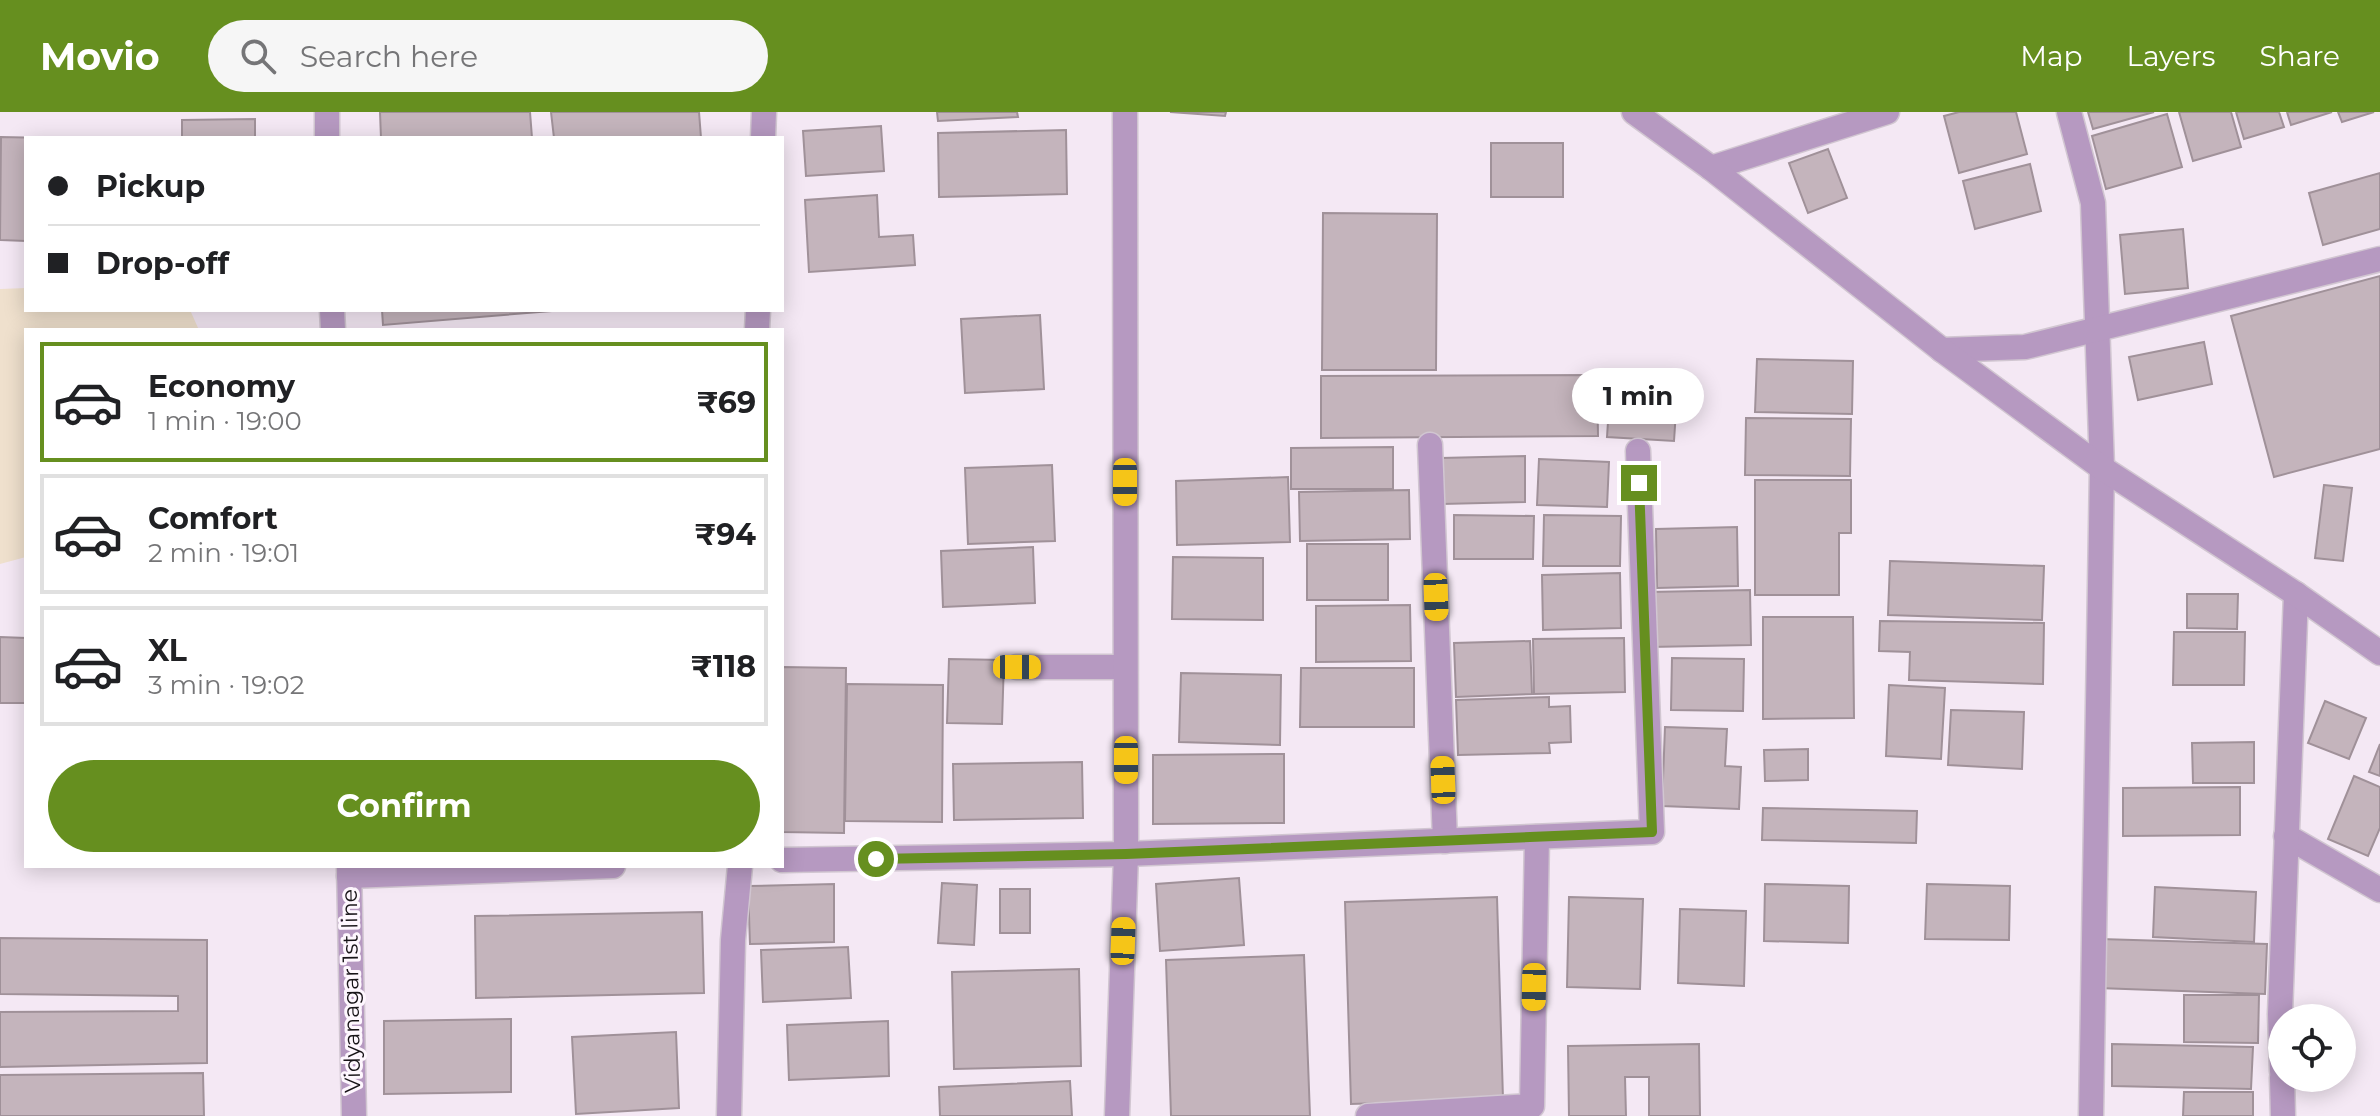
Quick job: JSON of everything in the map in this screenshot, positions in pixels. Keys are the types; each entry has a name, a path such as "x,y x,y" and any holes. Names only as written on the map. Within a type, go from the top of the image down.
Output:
{"street":[{"path":"327,112 327,136"},
{"path":"763,136 764,112"},
{"path":"1117,1116 1126,854 1125,112"},
{"path":"1634,112 1711,168 1942,350 2102,468 2296,594 2380,653"},
{"path":"1711,168 1887,112"},
{"path":"2069,112 2093,203 2099,330 2102,468 2091,1116"},
{"path":"1942,350 2025,347 2380,259"},
{"path":"1430,445 1445,841"},
{"path":"784,860 1126,854 1652,832 1638,451"},
{"path":"2280,1004 2296,594"},
{"path":"1017,667 1125,667"},
{"path":"2286,836 2380,890"},
{"path":"1368,1116 1532,1106 1537,837"},
{"path":"349,871 507,868"},
{"path":"729,1116 733,940 740,868"},
{"name":"Vidyanagar 1st line","path":"349,871 354,1116"},
{"path":"2282,1092 2283,1116"}],"shaded area":[{"path":"24,288 24,312 191,312 198,328 24,328 24,558 0,564 0,289"}],"building":[{"path":"380,112 530,112 532,136 381,136"},
{"path":"551,112 699,112 701,136 554,136"},
{"path":"937,112 1017,112 1018,117 938,121"},
{"path":"1170,112 1226,112 1225,116"},
{"path":"1959,112 2016,112 2027,154 1959,173 1944,116"},
{"path":"2088,112 2154,112 2093,129"},
{"path":"2179,112 2231,112 2241,147 2193,161"},
{"path":"2236,112 2279,112 2284,127 2244,139"},
{"path":"2287,112 2332,112 2291,125"},
{"path":"2338,112 2374,112 2342,122"},
{"path":"2167,114 2182,167 2106,189 2092,136"},
{"path":"255,119 255,136 182,136 182,120"},
{"path":"881,126 884,171 806,176 803,131"},
{"path":"1066,130 1067,194 939,197 938,133"},
{"path":"1,137 24,138 24,241 0,240"},
{"path":"1491,143 1563,143 1563,197 1491,197"},
{"path":"1828,149 1847,198 1808,213 1789,163"},
{"path":"2030,164 2041,211 1975,229 1963,181"},
{"path":"2380,173 2380,229 2323,245 2309,193"},
{"path":"877,195 879,237 913,235 915,265 809,272 805,200"},
{"path":"1323,213 1437,214 1436,370 1322,370"},
{"path":"2183,229 2188,288 2125,294 2120,235"},
{"path":"2380,276 2380,449 2274,477 2231,316"},
{"path":"382,312 539,312 383,325"},
{"path":"1040,315 1044,389 965,393 961,319"},
{"path":"2204,342 2212,384 2138,400 2129,357"},
{"path":"1757,359 1853,361 1852,414 1755,412"},
{"path":"1597,375 1598,436 1321,438 1321,376"},
{"path":"1610,392 1677,396 1674,441 1607,437"},
{"path":"1746,418 1851,419 1850,476 1745,475"},
{"path":"1393,447 1393,489 1291,489 1291,448"},
{"path":"1525,456 1525,502 1442,504 1441,458"},
{"path":"1539,459 1609,462 1607,507 1537,505"},
{"path":"1052,465 1055,541 968,544 965,468"},
{"path":"1288,477 1290,542 1177,545 1176,481"},
{"path":"1755,480 1851,480 1851,533 1839,533 1839,595 1755,595"},
{"path":"2324,485 2352,488 2343,561 2315,558"},
{"path":"1409,490 1410,539 1300,541 1299,492"},
{"path":"1454,515 1534,516 1533,559 1454,559"},
{"path":"1544,515 1621,516 1620,566 1543,566"},
{"path":"1737,527 1738,586 1657,588 1656,529"},
{"path":"1307,544 1388,544 1388,600 1307,600"},
{"path":"1033,547 1035,603 943,607 941,551"},
{"path":"1173,557 1263,558 1263,620 1172,619"},
{"path":"1890,561 2044,566 2042,620 1888,615"},
{"path":"1620,573 1621,628 1543,630 1542,575"},
{"path":"1750,590 1751,645 1650,647 1649,592"},
{"path":"2187,594 2238,594 2237,629 2187,628"},
{"path":"1410,605 1411,661 1316,662 1316,606"},
{"path":"1763,617 1853,617 1854,718 1763,719"},
{"path":"1880,621 2044,623 2043,684 1909,680 1910,652 1879,651"},
{"path":"2174,632 2245,632 2244,685 2173,685"},
{"path":"0,637 24,638 24,703 0,703"},
{"path":"1624,638 1625,692 1534,694 1533,639"},
{"path":"1530,641 1532,694 1456,697 1454,643"},
{"path":"1672,658 1744,659 1743,711 1671,710"},
{"path":"949,659 1004,660 1002,724 947,723"},
{"path":"784,667 846,668 844,833 784,832"},
{"path":"1301,668 1414,668 1414,727 1300,727"},
{"path":"1181,673 1281,675 1280,745 1179,742"},
{"path":"847,684 943,685 942,822 845,821"},
{"path":"1889,685 1945,688 1941,759 1886,756"},
{"path":"1549,697 1549,707 1570,706 1571,742 1549,743 1550,753 1458,755 1456,700"},
{"path":"2325,701 2366,718 2349,759 2308,743"},
{"path":"1951,710 2024,712 2022,769 1948,765"},
{"path":"1665,727 1727,729 1725,766 1741,767 1739,809 1662,806"},
{"path":"2254,742 2254,783 2193,783 2192,743"},
{"path":"2380,744 2380,776 2369,772"},
{"path":"1808,749 1808,780 1765,781 1764,750"},
{"path":"1284,754 1284,823 1153,824 1153,755"},
{"path":"1082,762 1083,818 954,820 953,764"},
{"path":"2354,776 2380,787 2380,828 2368,856 2328,839"},
{"path":"2240,787 2240,835 2123,836 2123,788"},
{"path":"1763,808 1917,811 1916,843 1762,840"},
{"path":"1239,878 1244,945 1160,951 1156,884"},
{"path":"942,883 977,885 974,945 938,943"},
{"path":"834,884 834,942 750,944 748,886"},
{"path":"1765,884 1849,886 1848,943 1764,941"},
{"path":"1927,884 2010,886 2009,940 1925,939"},
{"path":"2155,887 2256,892 2254,942 2153,937"},
{"path":"1000,889 1030,889 1030,933 1000,933"},
{"path":"1497,897 1503,1099 1351,1104 1345,902"},
{"path":"1569,897 1643,899 1640,989 1567,987"},
{"path":"1680,909 1746,911 1744,986 1678,983"},
{"path":"702,912 704,993 476,998 475,916"},
{"path":"0,938 207,940 207,1063 0,1067 0,1012 178,1011 178,996 0,994"},
{"path":"2100,939 2267,944 2265,994 2098,988"},
{"path":"848,947 851,998 763,1002 761,950"},
{"path":"1304,955 1310,1116 1171,1116 1166,960"},
{"path":"1079,969 1081,1066 954,1069 952,972"},
{"path":"2184,995 2259,995 2258,1043 2184,1042"},
{"path":"511,1019 511,1092 384,1094 384,1021"},
{"path":"888,1021 889,1076 789,1080 787,1025"},
{"path":"676,1032 679,1108 576,1114 572,1037"},
{"path":"1699,1044 1700,1116 1649,1116 1649,1077 1625,1077 1626,1116 1569,1116 1568,1046"},
{"path":"2112,1044 2253,1047 2251,1089 2112,1086"},
{"path":"203,1073 204,1116 0,1116 0,1075"},
{"path":"1070,1081 1072,1116 940,1116 939,1087"},
{"path":"2184,1092 2253,1092 2253,1116 2183,1116"}],"route":[{"path":"876,859 1126,854 1652,832 1639,483"}]}
